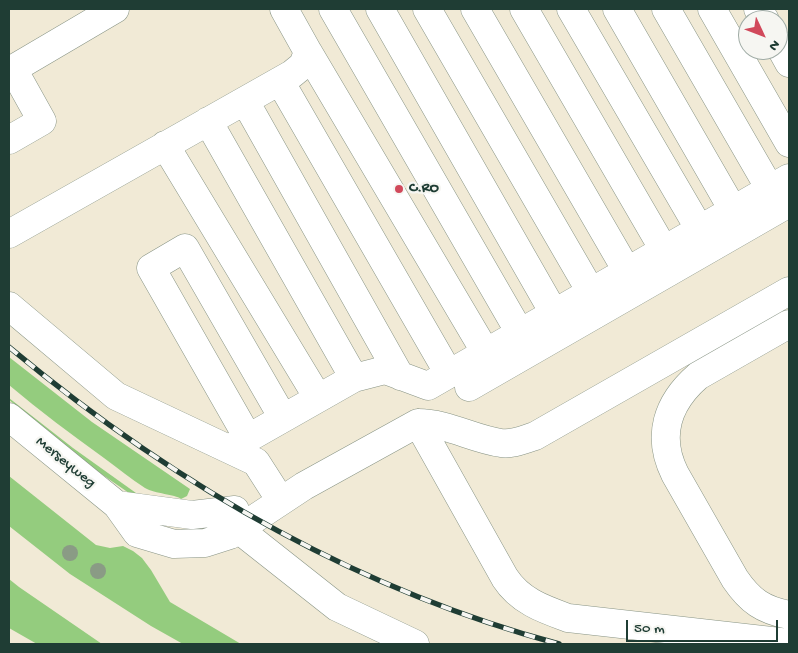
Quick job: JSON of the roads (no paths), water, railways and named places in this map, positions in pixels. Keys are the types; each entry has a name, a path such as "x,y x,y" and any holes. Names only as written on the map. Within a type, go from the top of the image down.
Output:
{"street":[{"path":"9,140 42,121 11,66 115,9"},
{"path":"284,9 486,353"},
{"path":"333,9 520,333"},
{"path":"380,9 554,313"},
{"path":"427,9 591,292"},
{"path":"475,9 627,271"},
{"path":"524,9 664,250"},
{"path":"571,9 700,230"},
{"path":"617,9 734,210"},
{"path":"666,9 783,190"},
{"path":"712,9 789,143"},
{"path":"9,234 280,80 303,65 308,52"},
{"path":"280,80 459,380"},
{"path":"245,101 400,376"},
{"path":"208,121 354,378"},
{"path":"165,145 318,398"},
{"path":"459,380 486,353 554,313 734,210 783,190"},
{"path":"238,444 354,378 385,370 428,386 459,380 783,190"},
{"path":"280,499 256,462 238,444 151,268 185,248 283,418"},
{"path":"216,519 251,506 280,499 418,423 432,423 502,443 519,442 535,436 789,291"},
{"path":"9,306 116,396 238,444"},
{"path":"789,324 698,376 686,387 668,420 664,442 668,461 745,594 772,612 789,615"},
{"name":"Merseyweg","path":"10,419 117,505 137,533 174,544 205,543 223,538 216,519"},
{"path":"418,423 513,591 527,600 547,611 568,618 789,643"},
{"path":"117,505 216,519 337,607 415,644"}],"railway":[{"path":"9,347 135,443 200,486 268,526 338,561 410,593 483,621 559,644"}],"place":[{"name":"C.RO","path":"399,189"}]}
